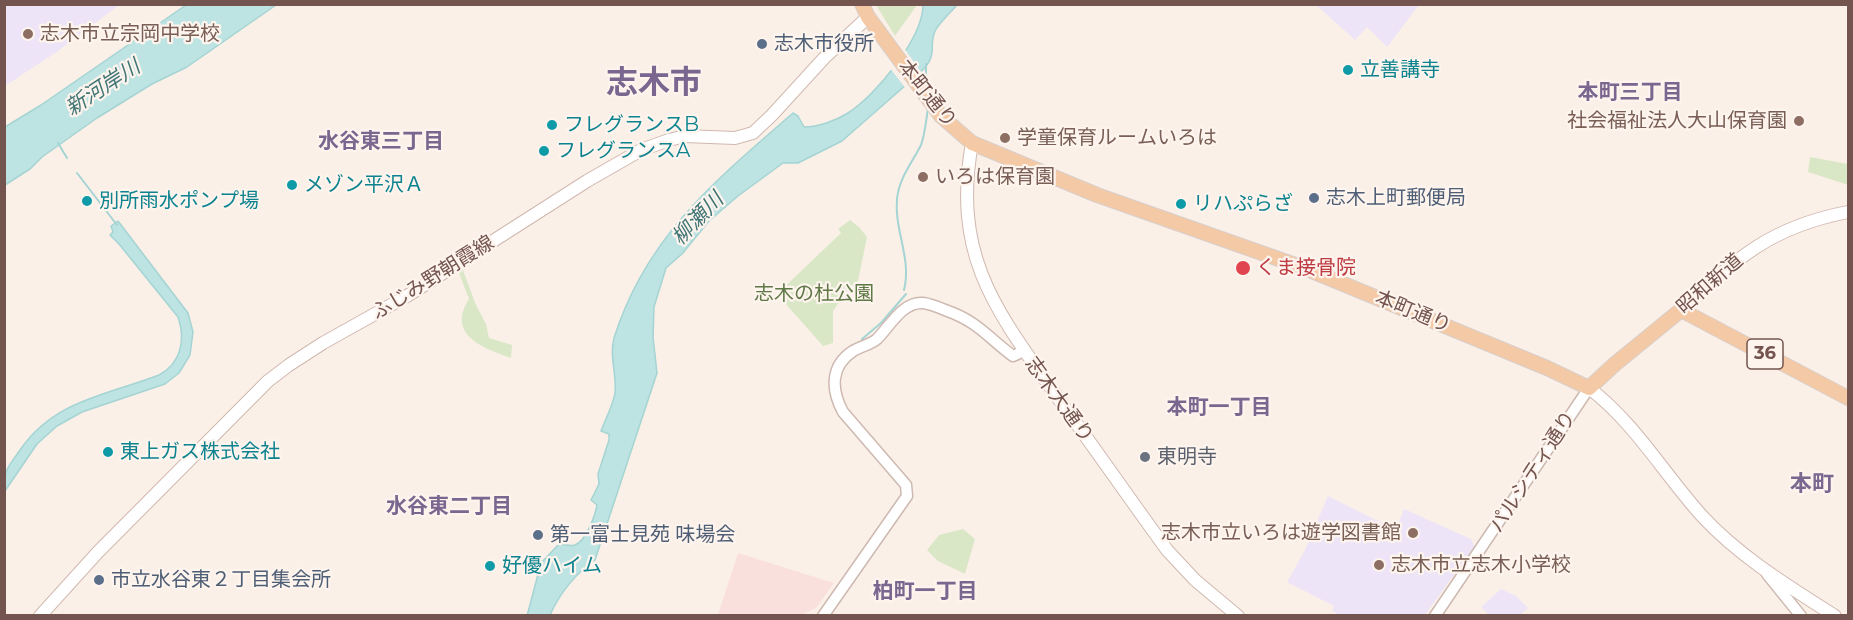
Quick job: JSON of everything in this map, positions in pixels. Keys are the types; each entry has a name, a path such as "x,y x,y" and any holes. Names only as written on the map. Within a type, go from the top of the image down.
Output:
{"main road":[{"name":"本町通り","path":"865,11 941,116 972,143 1097,195 1307,269 1547,368 1589,388 1611,406 1640,438 1701,515 1764,571 1834,615"},
{"name":"ふじみ野朝霞線","path":"40,615 98,552 262,387 289,365 323,343 407,296 578,187 641,150 685,136 735,138 753,133 772,115 865,11"},
{"name":"志木大通り","path":"972,143 968,179 968,210 974,254 988,294 1024,351 1167,550 1195,580 1238,615"},
{"name":"昭和新道","path":"1589,388 1724,271 1758,245 1807,221 1848,212"},
{"name":"36","path":"1681,310 1848,398"}],"street":[{"path":"823,615 907,496 906,485 843,412 838,403 833,385 841,364 855,350 873,342 906,309 917,303 936,306 973,322 1013,356 1024,351"},
{"name":"パルシティ通り","path":"1435,615 1589,388"},
{"path":"1764,571 1801,615"}],"shaded area":[{"name":"志木市立宗岡中学校","path":"5,4 119,5 58,51 5,86"},
{"path":"1316,5 1419,5 1387,47 1367,27 1355,40"},
{"name":"志木市立志木小学校","path":"1328,496 1396,530 1404,509 1471,539 1474,547 1425,615 1340,615 1332,611 1334,606 1287,582 1305,550"},
{"path":"738,553 834,583 816,608 801,615 718,615"},
{"path":"1501,589 1516,596 1528,608 1520,615 1489,615 1481,607"}],"green space":[{"path":"876,5 917,5 895,36"},
{"path":"1810,157 1848,164 1848,185 1808,172"},
{"name":"志木の杜公園","path":"850,220 867,237 857,286 851,285 833,311 833,343 823,346 777,294 841,233 838,229"},
{"path":"461,265 486,324 489,338 512,345 511,358 489,350 465,331 462,322 463,311 469,299 457,268"},
{"path":"963,529 975,539 965,574 938,561 927,550 939,535"}],"water":[{"name":"新河岸川","path":"186,5 276,5 187,67 152,84 97,118 5,185 5,127 41,105"},
{"name":"柳瀬川","path":"923,5 957,5 935,31 932,55 922,71 842,141 798,163 783,163 738,196 709,221 682,254 666,268 654,307 653,337 657,373 595,560 568,585 550,615 527,616 541,563 559,544 571,546 579,543 594,515 597,505 591,500 599,484 598,474 609,440 609,434 601,431 615,393 612,352 614,338 628,302 645,269 664,240 687,212 737,162 793,113 798,116 804,127 821,125 848,113 871,94 896,65 906,49 921,18"},
{"path":"118,221 188,313 193,332 190,355 179,373 165,384 82,412 57,426 37,444 5,491 5,478 9,465 34,433 49,420 83,401 159,375 172,364 180,350 182,334 178,317 110,235 113,232 111,226"}],"pier":[{"path":"904,48 923,75 907,90 889,67"}],"waterway":[{"path":"926,64 926,75 931,91"},
{"path":"904,290 906,267 898,222 898,191 921,145 928,109"},
{"path":"58,143 67,158"},
{"path":"77,173 117,225"},
{"path":"862,341 906,294"}],"place":[{"name":"志木市立宗岡中学校","path":"28,34"},
{"name":"志木市役所","path":"762,44"},
{"name":"立善講寺","path":"1348,70"},
{"name":"社会福祉法人大山保育園","path":"1799,121"},
{"name":"フレグランスB","path":"552,125"},
{"name":"学童保育ルームいろは","path":"1005,138"},
{"name":"フレグランスA","path":"544,151"},
{"name":"いろは保育園","path":"923,177"},
{"name":"メゾン平沢Ａ","path":"292,185"},
{"name":"志木上町郵便局","path":"1314,198"},
{"name":"別所雨水ポンプ場","path":"87,201"},
{"name":"リハぷらざ","path":"1181,204"},
{"name":"くま接骨院","path":"1243,268"},
{"name":"東上ガス株式会社","path":"108,452"},
{"name":"東明寺","path":"1145,457"},
{"name":"志木市立いろは遊学図書館","path":"1413,533"},
{"name":"第一富士見苑 味場会","path":"538,535"},
{"name":"志木市立志木小学校","path":"1379,565"},
{"name":"好優ハイム","path":"490,566"},
{"name":"市立水谷東２丁目集会所","path":"99,580"}],"district":[{"name":"志木市","path":"654,84"},
{"name":"本町三丁目","path":"1630,93"},
{"name":"水谷東三丁目","path":"381,142"},
{"name":"本町一丁目","path":"1219,408"},
{"name":"本町","path":"1812,485"},
{"name":"水谷東二丁目","path":"449,507"},
{"name":"柏町一丁目","path":"925,592"}]}
